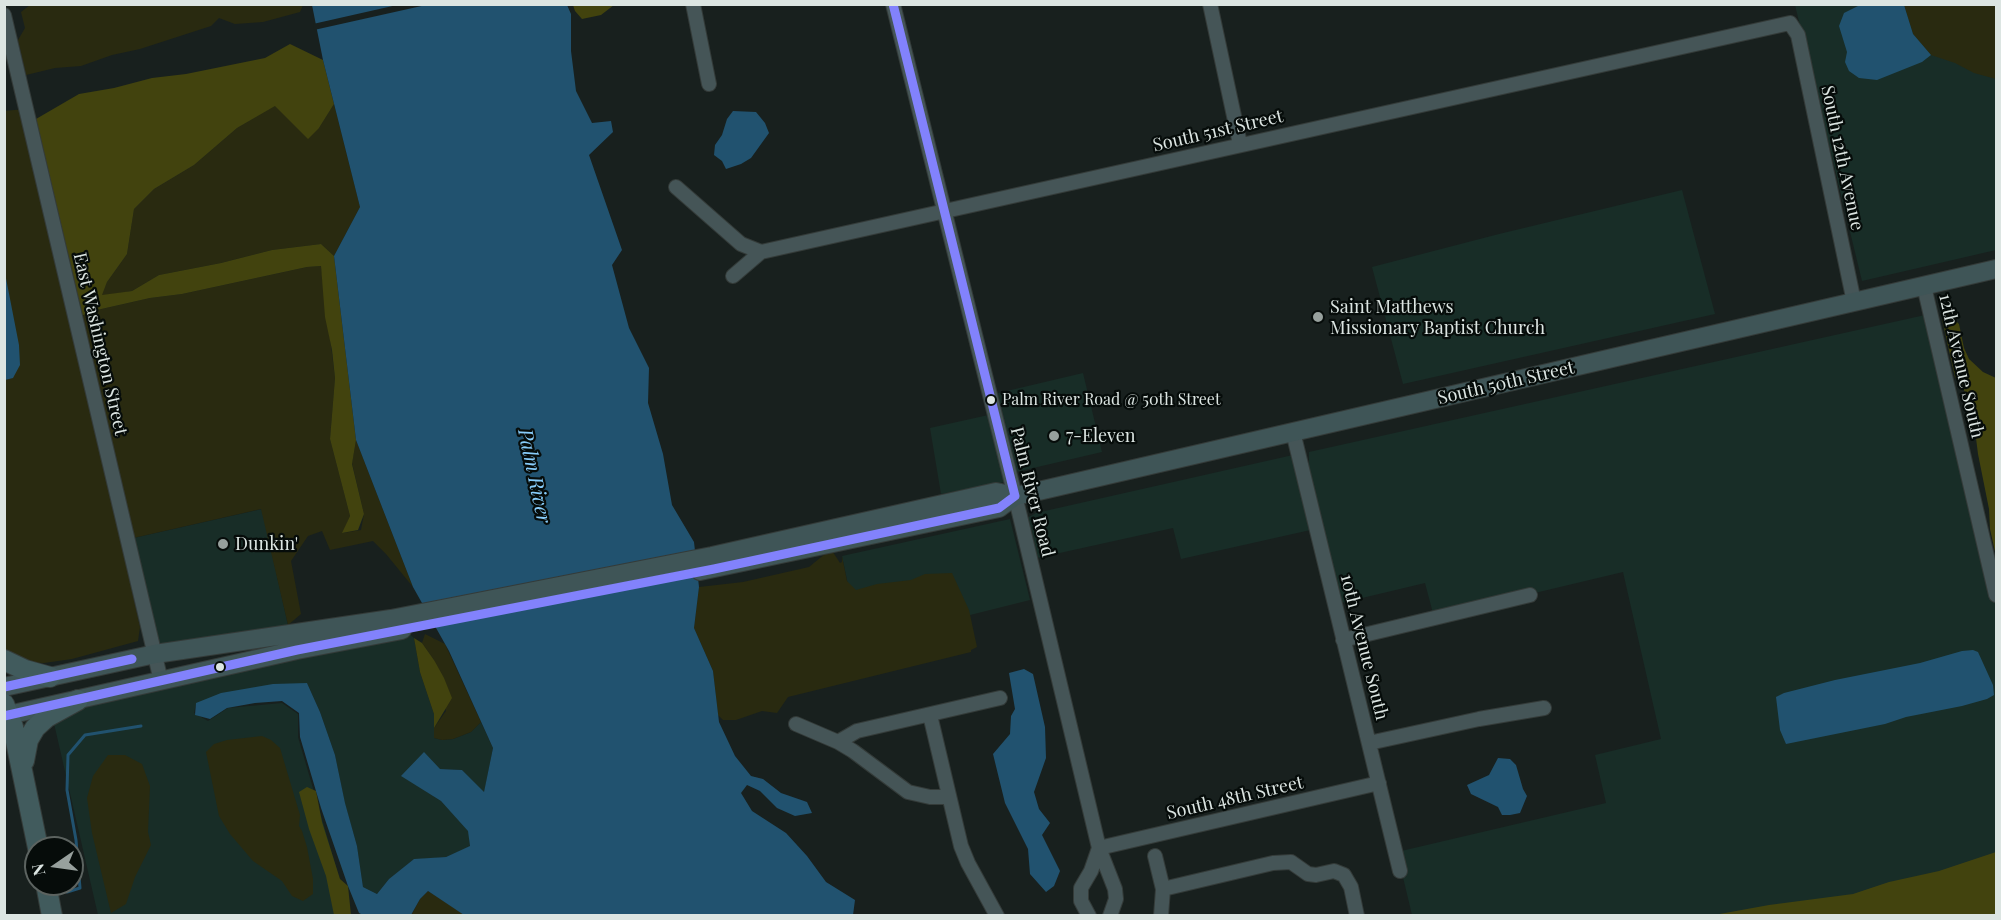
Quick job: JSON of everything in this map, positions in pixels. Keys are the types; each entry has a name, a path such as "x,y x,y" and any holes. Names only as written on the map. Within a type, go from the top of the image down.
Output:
{"highway":[{"path":"4,660 17,667 50,676"},
{"path":"24,776 26,748 31,734 47,717 78,700"},
{"path":"6,712 24,776 36,836"},
{"path":"48,896 52,915"}],"main road":[{"name":"South 50th Street","path":"6,712 78,700 392,626 713,562 996,492 1014,496 1996,269"},
{"name":"South 50th Street","path":"4,687 155,654 392,626"}],"street":[{"path":"693,4 709,84"},
{"name":"Palm River Road","path":"893,4 1099,848 1115,889 1116,899 1110,915"},
{"path":"1210,4 1240,144"},
{"name":"East Washington Street","path":"4,15 161,681"},
{"name":"South 51st Street","path":"761,252 1790,23"},
{"name":"South 12th Avenue","path":"1790,23 1798,35 1854,302"},
{"path":"676,187 741,244 761,252 733,276"},
{"name":"12th Avenue South","path":"1924,286 1996,595"},
{"name":"10th Avenue South","path":"1293,432 1400,871"},
{"path":"1343,640 1530,595"},
{"path":"838,742 857,731 1000,698"},
{"path":"1369,743 1479,719 1544,708"},
{"path":"930,715 960,846 997,915"},
{"path":"796,724 838,742 908,792 930,797 949,797"},
{"name":"South 48th Street","path":"1099,848 1379,783"},
{"path":"1089,915 1082,901 1081,888 1091,871 1099,848"},
{"path":"1155,856 1163,889 1161,915"},
{"path":"1163,889 1273,863 1291,862 1308,874 1316,875 1334,871 1344,875 1351,887 1357,915"}],"shaded area":[{"path":"573,4 614,5 601,15 582,19 575,11"},
{"path":"1795,5 1996,5 1996,250 1862,281"},
{"path":"290,44 323,60 334,104 319,128 308,139 275,106 237,128 194,165 154,189 134,209 127,254 107,282 102,295 132,291 159,275 272,250 321,244 334,256 356,440 352,464 364,514 358,530 342,533 350,516 330,439 335,378 325,317 321,266 182,294 150,298 97,310 78,317 36,119 79,94 152,78 186,74 265,58"},
{"path":"1682,190 1715,314 1403,384 1372,267"},
{"path":"1946,312 1959,324 1969,359 1983,372 1996,378 1996,556 1974,422 1967,395 1955,377 1942,319"},
{"path":"1925,315 1996,605 1996,860 1769,915 1412,915 1397,852 1606,803 1595,755 1661,739 1623,572 1434,617 1425,583 1337,604 1309,474 1309,452"},
{"path":"1083,373 1102,452 1016,472 994,394"},
{"path":"993,414 1010,481 941,494 930,428"},
{"path":"1293,455 1315,529 1181,559 1173,528 1037,558 1027,518 1036,513"},
{"path":"262,509 288,625 154,652 129,539"},
{"path":"1010,519 1030,600 962,617 851,599 842,556"},
{"path":"399,624 414,638 420,672 434,714 434,738 453,739 471,732 481,722 493,748 484,793 462,770 440,769 402,776 441,801 469,831 470,847 446,857 413,860 389,879 377,894 363,887 357,846 335,755 307,683 196,704 194,713 208,721 228,708 282,703 298,714 298,737 350,915 98,915 84,854 84,836 80,836 50,706"},
{"path":"414,638 422,643 434,660 452,698 434,728 434,714 420,672"},
{"path":"307,787 316,791 322,822 340,879 348,886 351,915 334,915 326,876 309,829 299,792"},
{"path":"1996,852 1996,915 1714,915 1853,894 1889,882 1939,871"}],"green space":[{"path":"30,5 303,5 300,12 263,22 235,24 219,18 211,26 140,49 112,55 81,66 55,68 26,75 18,40 25,28 21,12"},
{"path":"1904,5 1996,5 1996,79 1974,73 1955,63 1931,55 1913,34"},
{"path":"334,104 360,207 334,256 321,244 272,250 159,275 132,291 101,296 107,282 127,254 134,209 154,189 194,165 237,128 276,105 319,128"},
{"path":"25,109 140,627 138,641 72,659 44,663 23,662 5,651 4,111"},
{"path":"321,266 335,378 330,439 350,516 343,533 361,530 364,514 352,463 356,440 413,587 373,541 330,550 322,531 308,536 291,561 301,614 288,625 261,509 129,539 78,317 97,310 150,298 182,294"},
{"path":"831,549 840,563 842,556 847,581 856,590 877,584 911,580 925,574 952,573 969,610 977,647 971,652 788,697 777,713 762,711 736,720 723,720 718,715 713,671 694,628 699,587 743,582 809,567"},
{"path":"425,634 445,644 481,722 471,732 453,739 434,738 434,728 446,711 434,660 422,643"},
{"path":"262,736 280,748 300,815 299,826 307,847 313,879 313,894 303,901 292,896 282,881 253,861 230,834 219,816 206,752 214,744 227,740"},
{"path":"108,755 125,755 142,764 150,786 148,832 151,845 135,877 126,904 111,913 92,833 87,798 93,776"},
{"path":"428,891 464,915 411,916 420,899"}],"water":[{"name":"Palm River","path":"312,5 567,5 571,14 571,51 576,91 592,123 611,121 613,132 589,155 622,250 612,265 629,328 649,368 648,403 663,454 672,505 694,542 699,587 694,628 713,671 719,722 735,756 751,776 763,779 781,793 807,802 812,813 795,816 777,808 760,791 747,785 741,793 752,811 786,833 826,882 855,900 853,915 464,915 428,891 420,899 411,915 363,915 359,913 348,886 321,808 300,737 299,713 282,701 227,708 210,719 195,715 196,703 221,693 273,684 307,683 335,755 357,846 363,887 377,894 389,879 414,859 446,857 470,846 468,831 441,801 401,776 424,752 440,769 462,770 484,792 493,748 449,651 413,587 356,440 334,256 360,207 323,60"},
{"path":"1860,5 1904,5 1913,34 1931,55 1922,62 1877,80 1859,78 1849,71 1845,62 1847,52 1839,26 1844,13"},
{"path":"733,111 756,112 765,123 769,133 751,158 726,169 722,161 714,155 715,145"},
{"path":"4,268 19,345 20,365 13,378 5,380"},
{"path":"1973,650 1978,652 1993,685 1994,695 1987,699 1885,724 1786,744 1780,730 1776,697 1835,680"},
{"path":"1024,669 1033,674 1045,727 1046,758 1034,792 1039,809 1050,823 1042,835 1060,871 1054,886 1046,892 1030,874 1028,849 1005,803 993,754 1010,734 1011,716 1015,709 1009,673"},
{"path":"1498,758 1510,759 1516,765 1527,796 1520,813 1502,815 1498,807 1471,794 1467,785 1489,775"}],"pier":[{"path":"397,5 426,5 314,30 313,24"}],"waterway":[{"path":"75,836 67,790 68,755 85,735 141,726"}],"transit line":[{"path":"893,4 1015,496"},
{"path":"4,716 297,650 714,569 999,508 1015,496"},
{"path":"4,687 132,659"}],"place":[{"name":"Saint Matthews Missionary Baptist Church","path":"1318,317"},
{"name":"Palm River Road @ 50th Street","path":"991,400"},
{"name":"7-Eleven","path":"1054,436"},
{"name":"Dunkin'","path":"223,544"}]}
